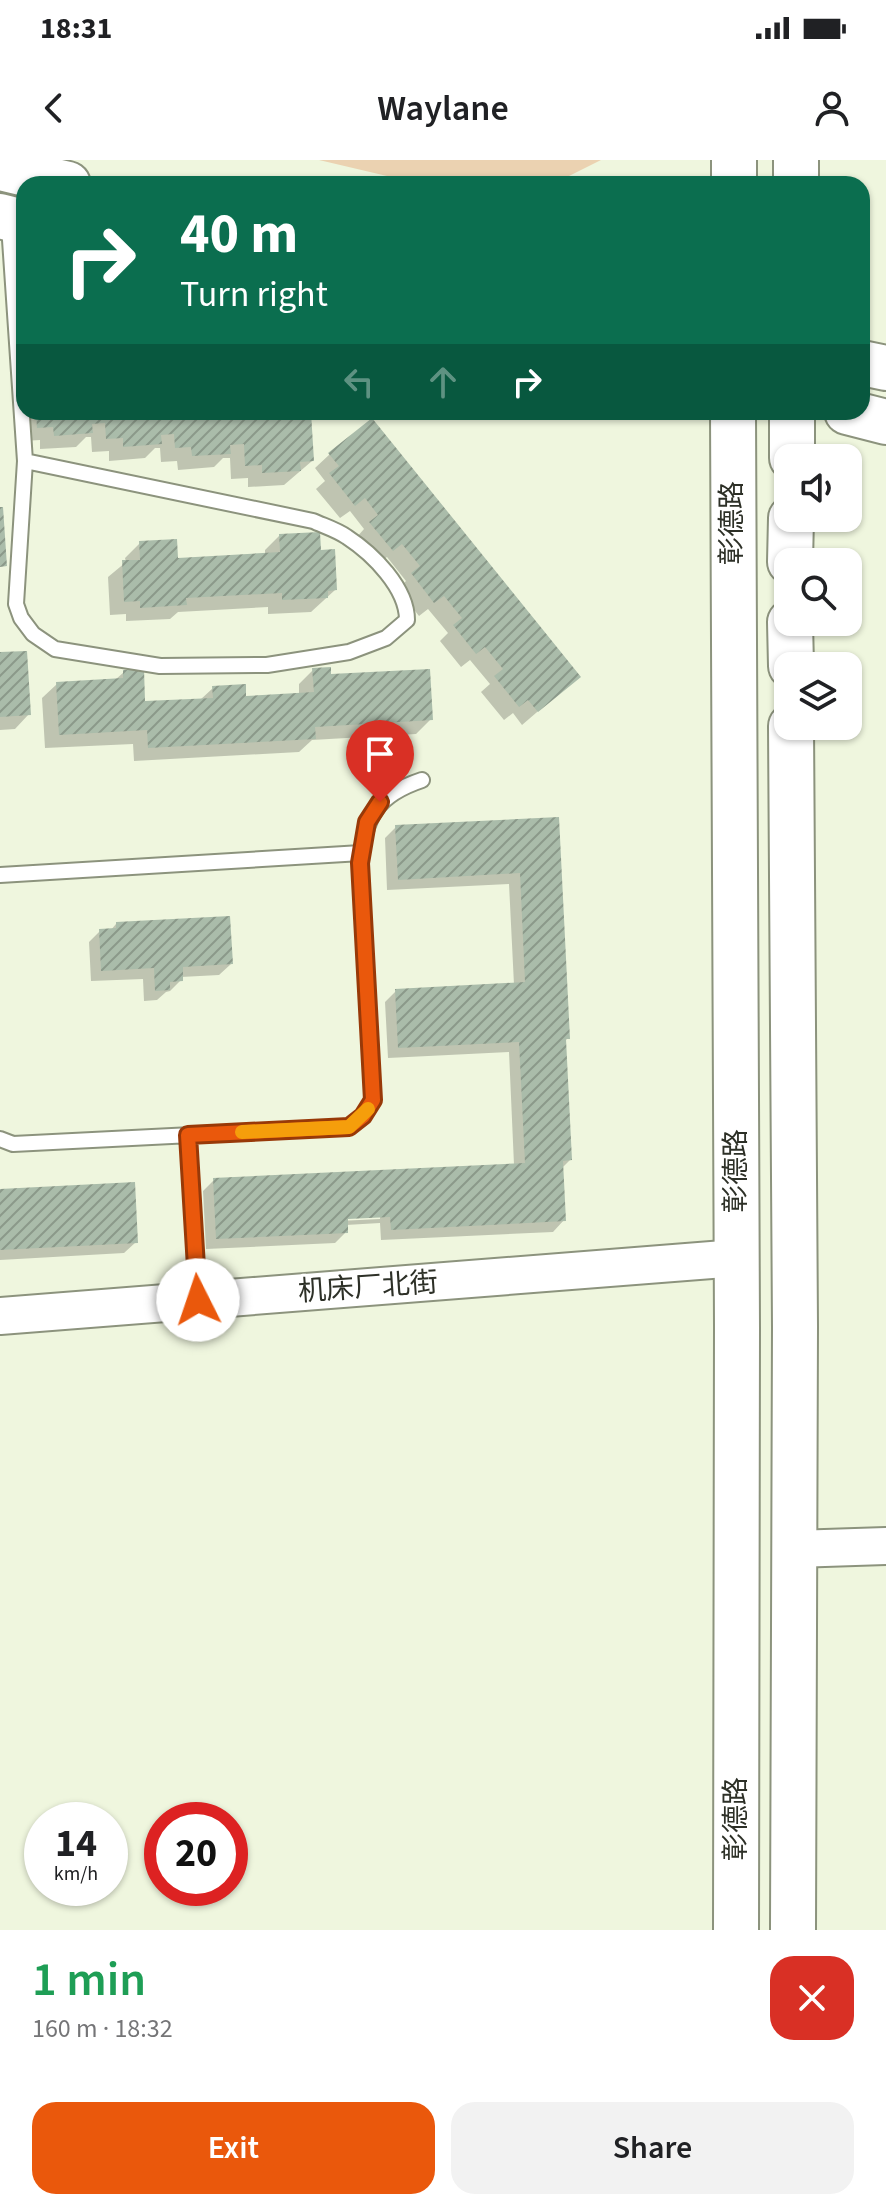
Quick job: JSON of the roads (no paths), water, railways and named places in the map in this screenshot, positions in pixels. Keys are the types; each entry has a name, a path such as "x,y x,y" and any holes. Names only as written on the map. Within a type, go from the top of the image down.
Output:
{"main road":[{"path":"0,168 34,176"},
{"name":"彰德路","path":"733,420 736,1930"},
{"path":"792,420 792,444"},
{"name":"彰德路","path":"791,740 793,1930"}],"street":[{"name":"机床厂北街","path":"0,1316 737,1258"},
{"path":"794,1549 886,1546"}],"lane":[{"path":"11,219 16,305"},
{"path":"23,420 25,461 16,604 21,618 33,634 55,649 160,666 267,665 349,652 386,638 407,620 407,606 399,585 347,537 313,521 25,461"},
{"path":"0,1139 13,1144 349,1127 363,1116 373,1100 361,853 367,822 380,802 400,787 422,780"},
{"path":"0,875 361,853"},
{"path":"188,1135 198,1300"}]}
